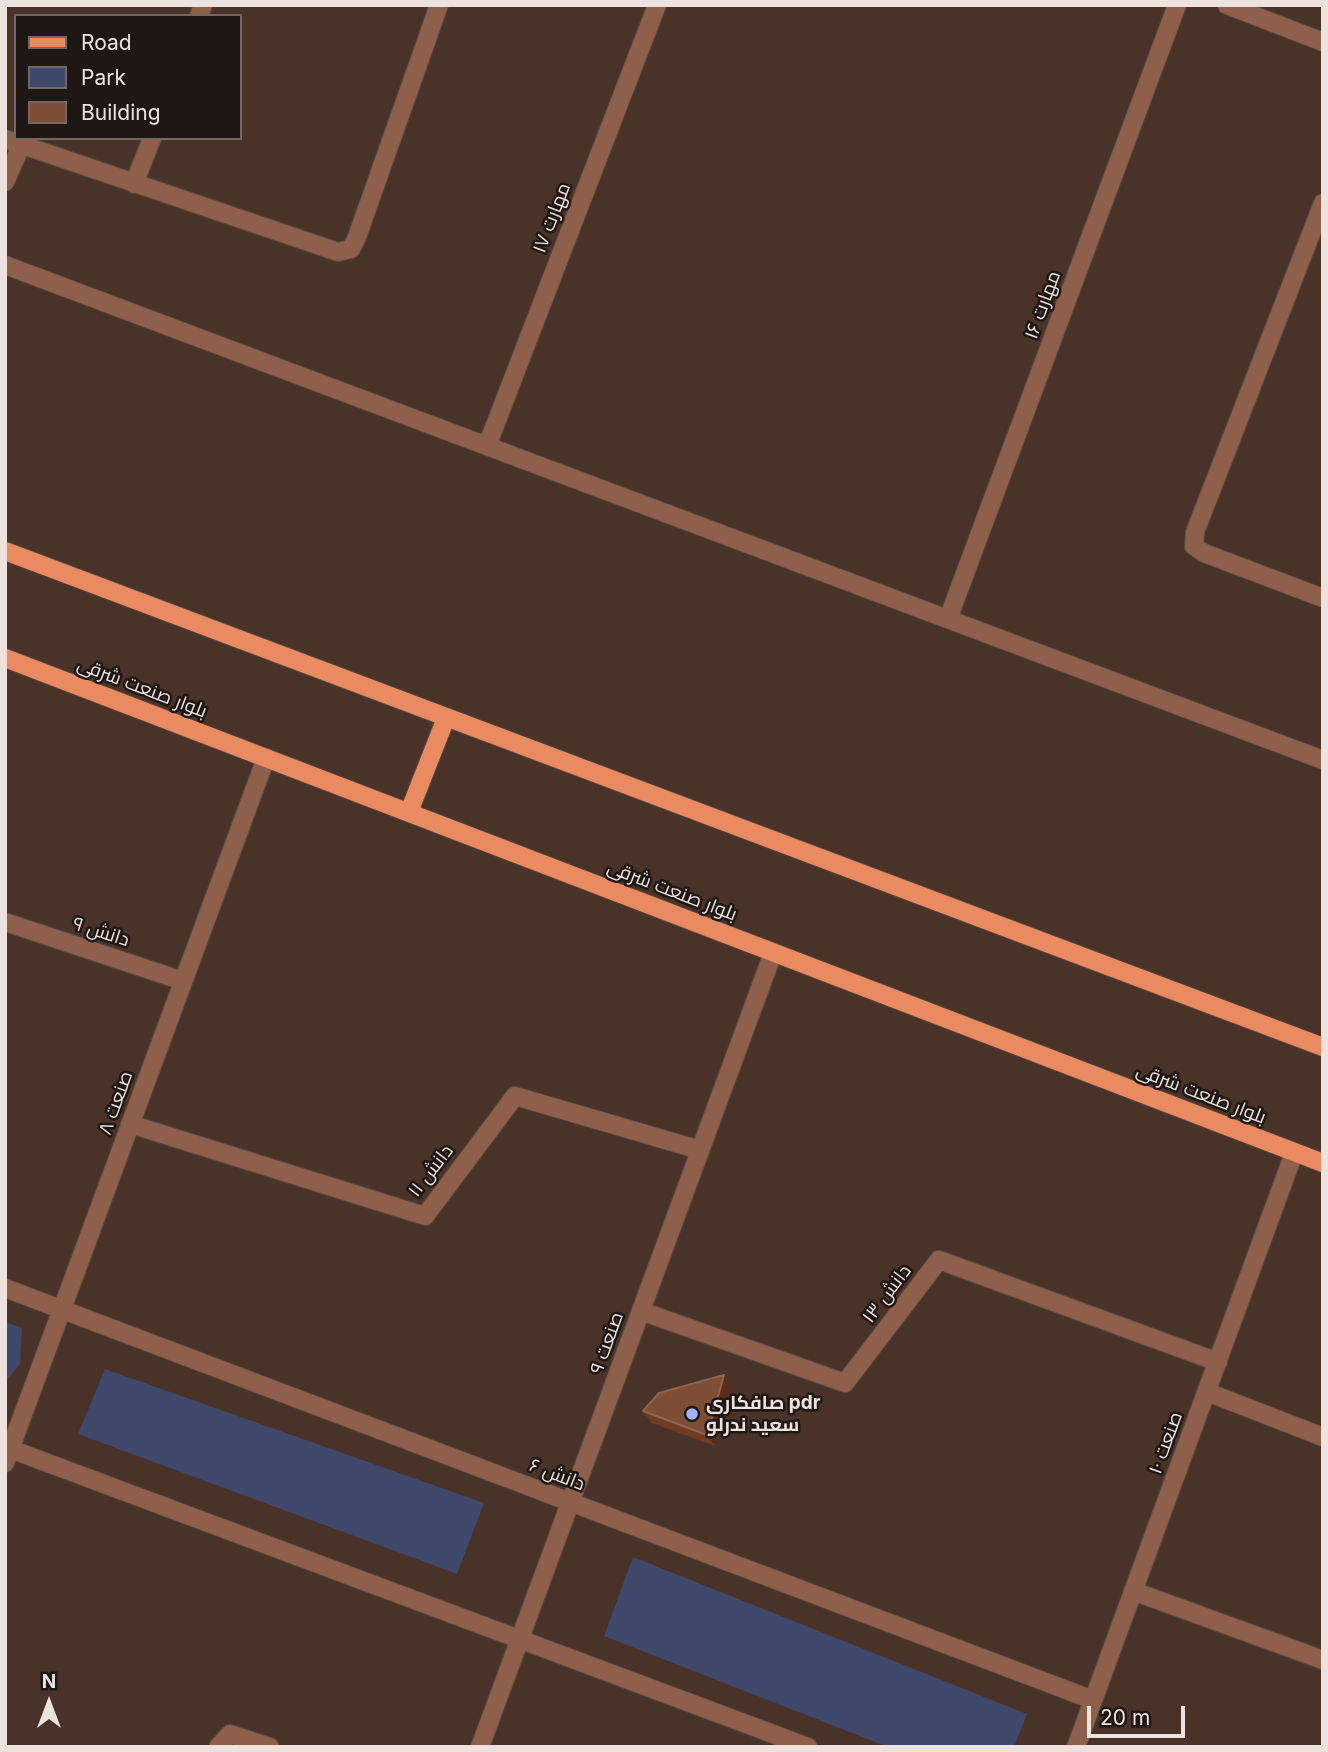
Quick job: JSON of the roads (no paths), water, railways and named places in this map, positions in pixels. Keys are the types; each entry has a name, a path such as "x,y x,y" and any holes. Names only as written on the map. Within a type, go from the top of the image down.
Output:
{"main road":[{"path":"5,551 1323,1047"},
{"name":"بلوار صنعت شرقی","path":"5,658 1323,1163"},
{"path":"409,812 446,718"}],"street":[{"path":"5,182 13,142 338,252 351,248 439,5"},
{"name":"مهارت ۱۷","path":"486,446 657,5"},
{"name":"مهارت ۱۶","path":"948,619 1177,5"},
{"path":"1227,5 1323,42"},
{"path":"134,184 151,140"},
{"path":"1323,203 1195,532 1194,546 1204,553 1323,598"},
{"path":"5,265 1323,760"},
{"name":"صنعت ۸","path":"7,1453 266,758"},
{"name":"دانش ۹","path":"5,922 183,981"},
{"name":"صنعت ۹","path":"480,1747 773,953"},
{"name":"دانش ۱۱","path":"130,1125 425,1216 515,1096 700,1150"},
{"name":"صنعت ۱۰","path":"1076,1747 1294,1153"},
{"name":"دانش ۱۳","path":"641,1311 845,1383 939,1261 1218,1362"},
{"name":"دانش ۶","path":"5,1289 1093,1700"},
{"path":"1207,1392 1323,1437"},
{"path":"7,1453 520,1639 808,1747"},
{"path":"1133,1591 1323,1660"},
{"path":"218,1747 230,1734 270,1747"}],"place":[{"name":"صافکاری pdr سعید ندرلو","path":"692,1414"}]}
